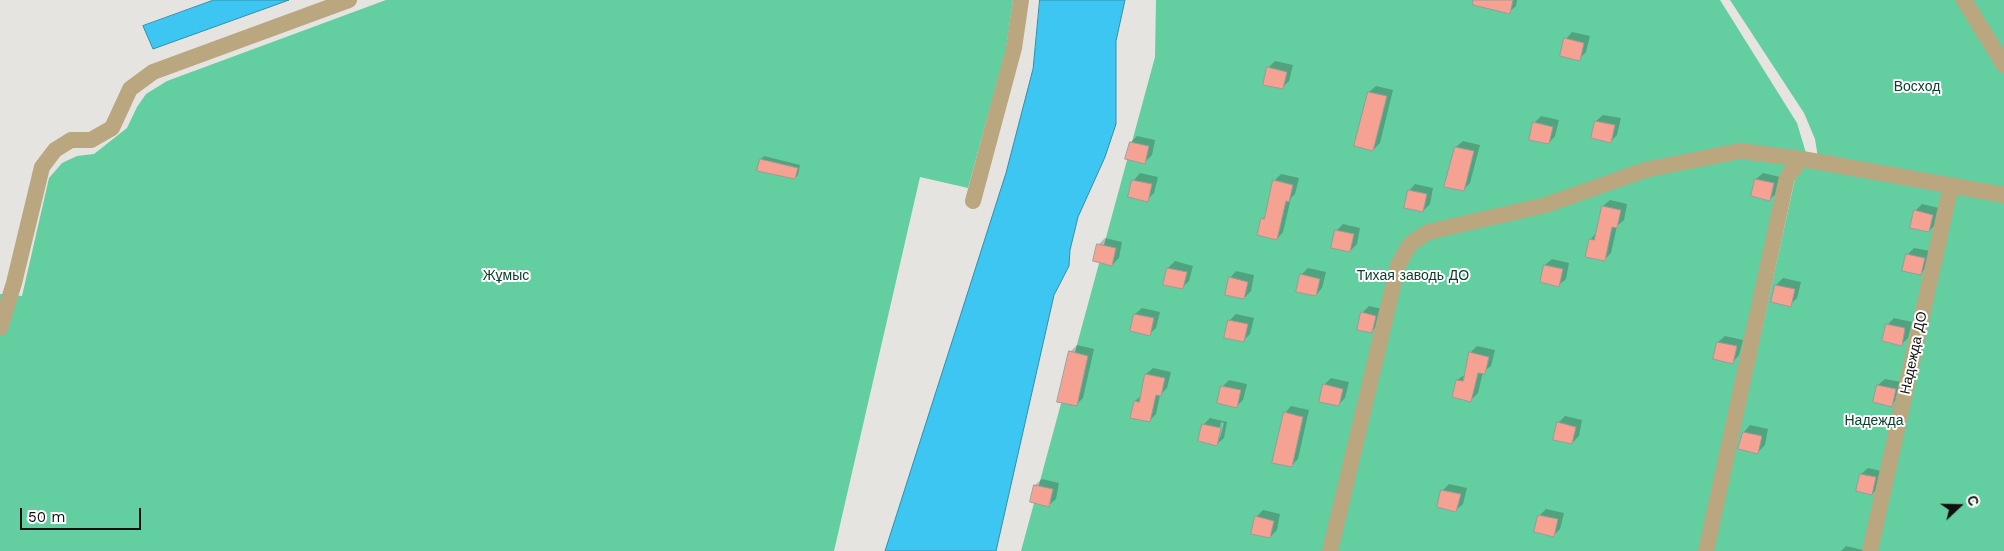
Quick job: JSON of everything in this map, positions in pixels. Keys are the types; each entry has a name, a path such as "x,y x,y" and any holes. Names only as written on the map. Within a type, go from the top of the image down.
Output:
{"street":[{"path":"0,328 14,283 42,166 55,150 71,140 91,140 112,128 130,89 153,72 349,0"},
{"path":"973,201 1014,48 1021,0"},
{"path":"1964,0 2004,65"},
{"path":"1330,551 1398,265 1410,244 1428,232 1546,205 1645,170 1740,151 1802,159 2004,195"},
{"path":"1706,551 1787,177 1802,159"},
{"name":"Надежда ДО","path":"1870,551 1951,185"}],"green space":[{"name":"Жұмыс","path":"386,0 1013,0 1006,49 968,188 920,177 834,551 0,551 0,294 22,296 49,178 62,163 77,156 94,154 127,128 137,107 146,94 167,81"},
{"name":"Тихая заводь ДО","path":"1156,0 1720,0 1797,123 1806,153 1787,165 1700,551 1021,551 1155,57"},
{"name":"Восход","path":"1730,0 2004,0 2004,190 1818,158 1815,139 1804,113"},
{"name":"Надежда","path":"1805,167 2004,199 2004,551 1713,551 1795,179"}],"water":[{"path":"214,0 289,0 153,49 143,26"},
{"path":"1040,0 1125,0 1116,41 1116,124 1105,157 1078,217 1070,250 1069,266 1054,295 996,551 885,551 1006,173 1033,69"}],"building":[{"path":"1473,0 1513,0 1510,14 1473,5"},
{"path":"1564,38 1584,43 1580,61 1560,56"},
{"path":"1267,67 1287,72 1283,89 1263,85"},
{"path":"1368,92 1387,96 1373,151 1354,146"},
{"path":"1595,121 1615,125 1611,143 1591,138"},
{"path":"1533,122 1553,127 1549,144 1529,140"},
{"path":"1130,142 1149,146 1145,164 1125,159"},
{"path":"1455,147 1474,151 1464,191 1444,187"},
{"path":"760,159 798,168 795,179 757,171"},
{"path":"1755,179 1774,183 1770,201 1751,196"},
{"path":"1132,180 1152,184 1148,202 1128,197"},
{"path":"1273,180 1293,185 1289,202 1286,201 1277,240 1257,235 1261,218 1264,219"},
{"path":"1408,190 1427,194 1423,212 1404,208"},
{"path":"1602,206 1621,210 1617,228 1612,227 1605,261 1585,257 1589,239 1594,240"},
{"path":"1914,210 1933,215 1929,232 1910,228"},
{"path":"1335,230 1354,234 1350,252 1331,248"},
{"path":"1097,244 1116,248 1112,266 1093,261"},
{"path":"1906,254 1925,258 1921,275 1902,271"},
{"path":"1544,265 1563,269 1559,287 1540,282"},
{"path":"1167,268 1187,272 1183,289 1163,285"},
{"path":"1300,274 1320,279 1316,296 1296,292"},
{"path":"1229,277 1248,282 1244,299 1225,295"},
{"path":"1775,285 1795,289 1791,307 1771,302"},
{"path":"1361,312 1376,316 1372,333 1357,330"},
{"path":"1134,314 1154,318 1150,336 1130,331"},
{"path":"1228,320 1248,324 1244,342 1224,338"},
{"path":"1886,324 1905,328 1902,346 1882,341"},
{"path":"1717,342 1737,346 1733,364 1713,359"},
{"path":"1069,351 1088,356 1077,406 1057,402"},
{"path":"1469,352 1489,357 1485,374 1478,373 1471,402 1452,397 1456,380 1463,381"},
{"path":"1145,374 1165,378 1161,396 1156,395 1150,422 1130,418 1134,401 1139,402"},
{"path":"1323,384 1343,389 1339,406 1319,402"},
{"path":"1877,385 1896,389 1892,407 1873,402"},
{"path":"1221,386 1241,390 1237,408 1217,403"},
{"path":"1284,412 1303,417 1292,467 1272,463"},
{"path":"1557,422 1576,427 1572,444 1553,440"},
{"path":"1202,424 1221,428 1217,446 1198,441"},
{"path":"1743,432 1762,436 1758,454 1738,449"},
{"path":"1860,474 1876,477 1872,495 1856,491"},
{"path":"1034,485 1053,489 1049,507 1030,502"},
{"path":"1441,490 1461,494 1456,512 1437,507"},
{"path":"1538,515 1558,519 1554,537 1534,532"},
{"path":"1255,516 1274,521 1270,538 1251,534"}]}
